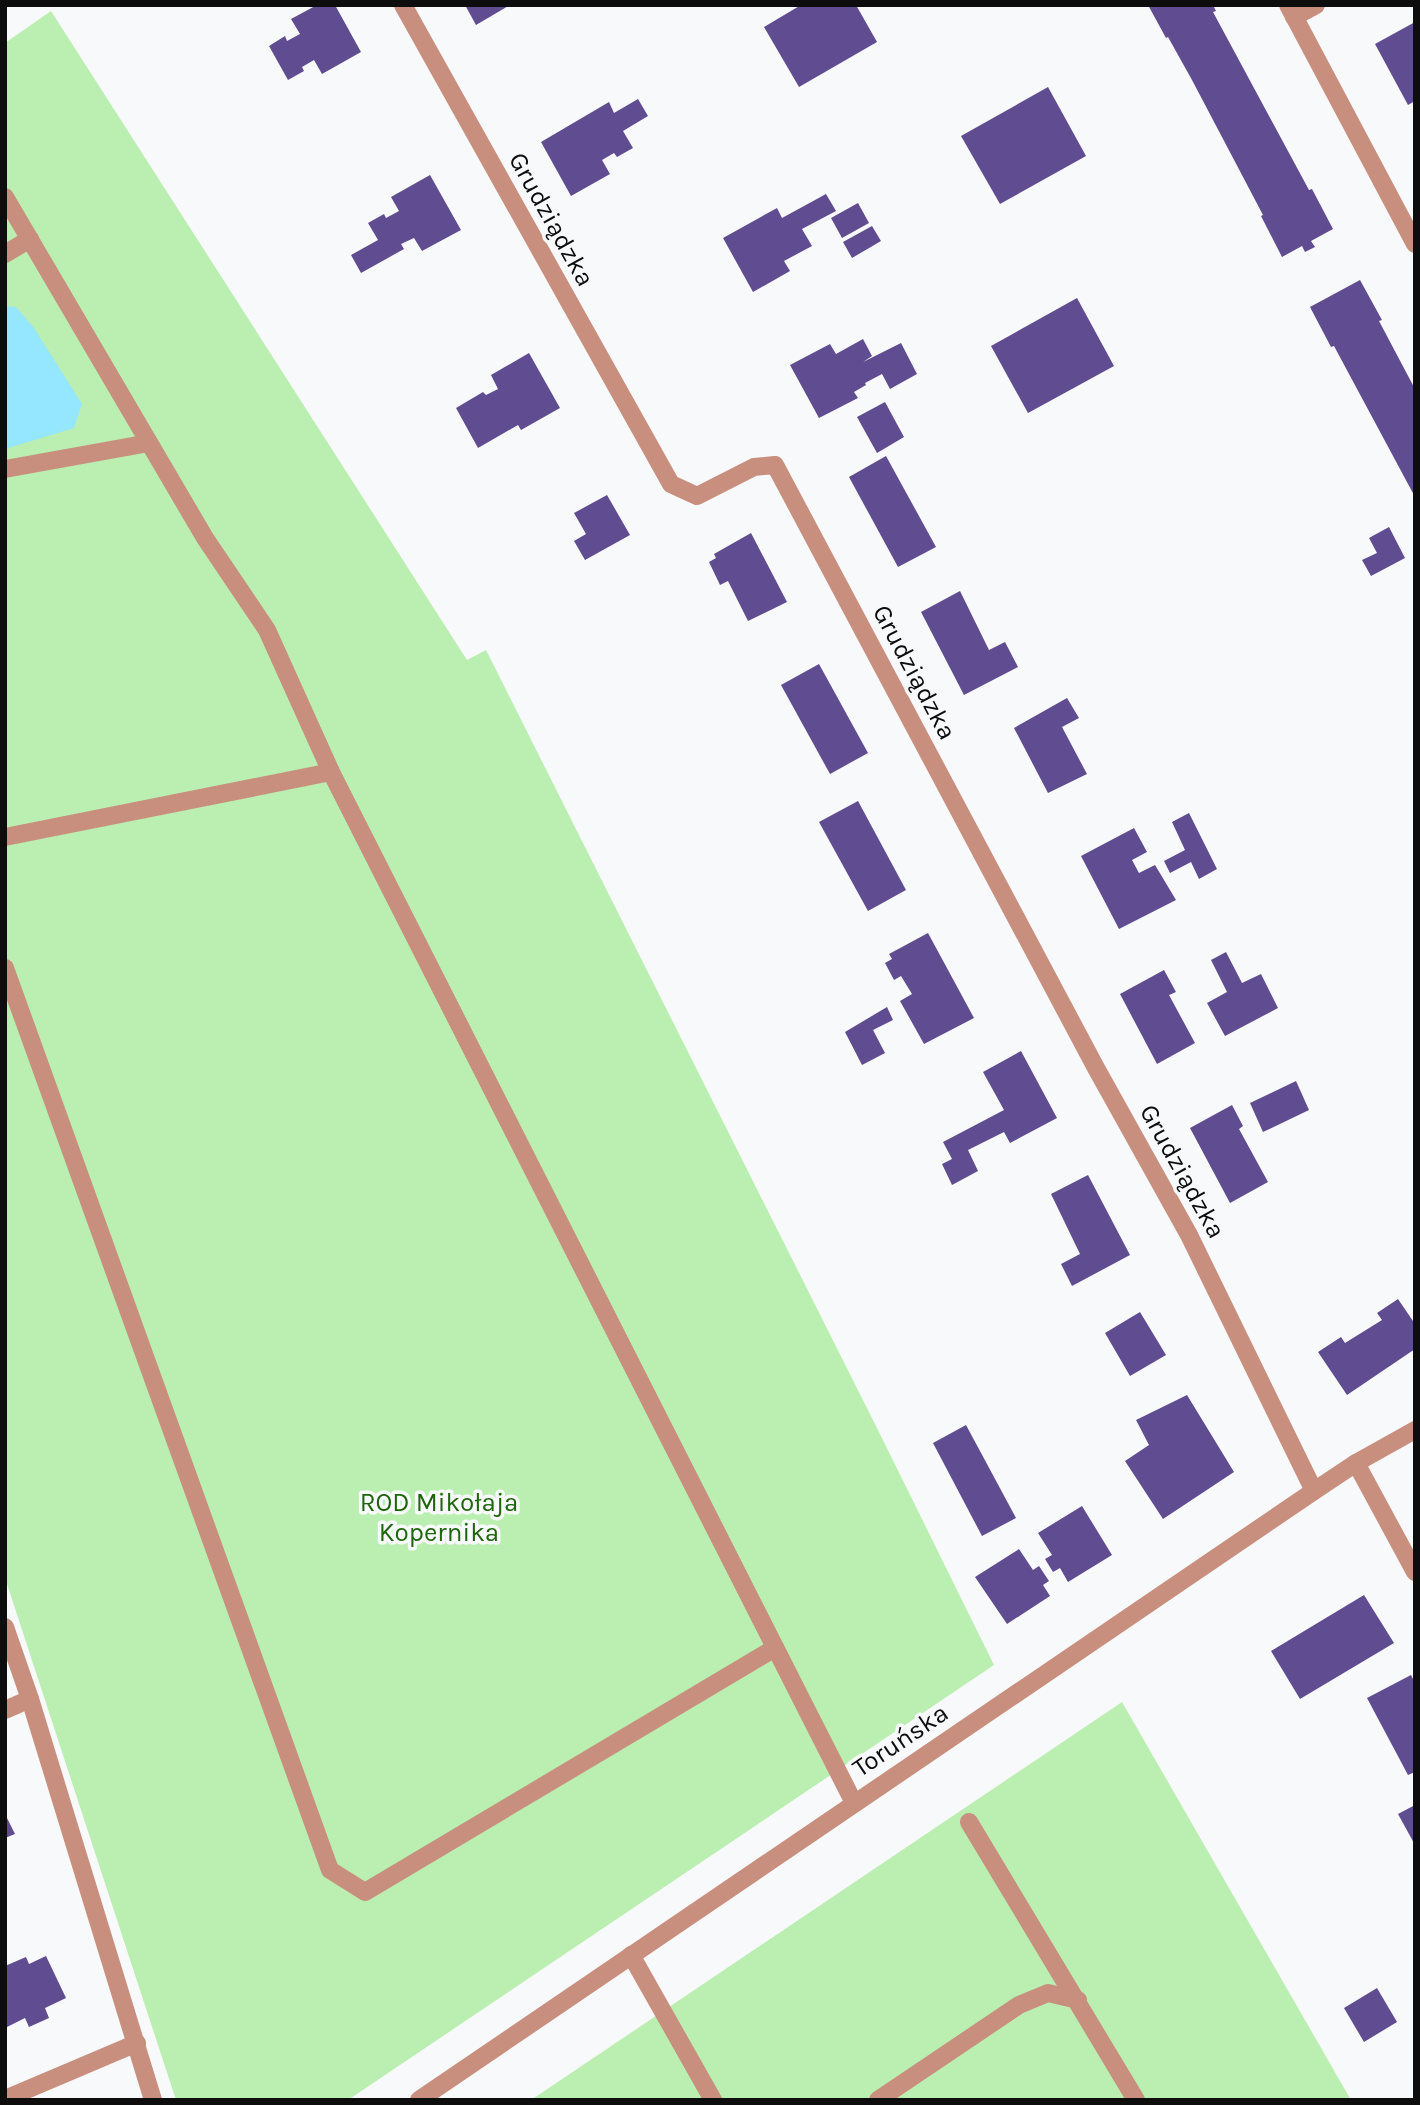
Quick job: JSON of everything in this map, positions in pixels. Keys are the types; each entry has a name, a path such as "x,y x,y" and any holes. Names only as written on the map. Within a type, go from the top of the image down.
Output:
{"street":[{"name":"Grudziądzka","path":"403,5 671,484 698,496 754,467 775,465 1090,1056 1189,1235 1314,1491"},
{"path":"1316,5 1291,11 1415,244"},
{"path":"5,197 205,538 267,630 331,772 854,1803"},
{"path":"5,254 30,239"},
{"path":"5,469 149,443"},
{"path":"5,837 331,772"},
{"path":"5,968 330,1870 365,1892 775,1648"},
{"name":"Toruńska","path":"419,2100 1314,1491 1356,1463 1415,1430"},
{"path":"1356,1463 1415,1572"},
{"path":"5,1627 30,1699 153,2100"},
{"path":"5,1710 30,1699"},
{"path":"969,1822 1136,2100"},
{"path":"631,1955 713,2100"},
{"path":"878,2100 1018,2005 1048,1993 1078,2000"},
{"path":"5,2099 136,2043"}],"green space":[{"name":"ROD Mikołaja Kopernika","path":"51,11 467,660 486,650 994,1665 348,2100 176,2100 5,1578 5,43"},
{"path":"1122,1702 1351,2100 531,2100"}],"water":[{"path":"5,306 16,307 34,328 82,404 74,428 5,449"}],"building":[{"path":"317,5 335,5 361,52 322,74 314,60 302,67 304,71 288,80 269,46 285,36 287,41 300,34 291,19"},
{"path":"465,5 510,5 476,25"},
{"path":"801,5 856,5 877,42 799,87 764,27"},
{"path":"1148,5 1213,5 1216,11 1213,12 1309,190 1312,189 1333,229 1311,241 1315,247 1305,252 1302,246 1282,257 1261,216 1263,215 1192,80"},
{"path":"1415,22 1415,101 1408,105 1375,44"},
{"path":"1048,87 1086,156 1000,204 961,136"},
{"path":"638,99 648,116 623,131 633,148 617,157 614,153 602,160 610,174 571,196 541,142 609,102 614,113"},
{"path":"430,175 461,230 422,251 414,238 401,244 404,249 361,273 351,255 378,240 368,223 384,214 386,218 399,211 391,197"},
{"path":"826,194 836,211 802,229 812,246 784,261 790,271 753,292 723,238 777,208 782,218"},
{"path":"858,203 869,223 842,238 831,218"},
{"path":"872,226 881,241 852,258 843,242"},
{"path":"1360,280 1415,389 1415,497 1334,346 1331,347 1310,307"},
{"path":"1077,298 1114,366 1028,413 991,346"},
{"path":"863,339 872,356 863,362 901,343 917,374 890,389 882,374 854,392 858,398 819,418 790,365 830,344 836,354"},
{"path":"529,353 560,408 521,430 518,425 478,448 456,408 483,392 486,395 498,389 491,375"},
{"path":"885,402 904,437 877,453 857,417"},
{"path":"886,456 936,547 898,567 849,477"},
{"path":"607,495 630,535 585,560 574,541 586,534 574,513"},
{"path":"1389,527 1405,558 1371,576 1362,560 1377,553 1369,538"},
{"path":"751,533 787,602 748,621 728,581 720,585 709,562 716,558 714,554"},
{"path":"960,591 989,650 1005,642 1018,667 964,695 921,612"},
{"path":"819,664 868,753 830,774 781,685"},
{"path":"1067,698 1079,718 1062,727 1087,774 1048,793 1014,728"},
{"path":"858,801 906,890 868,911 819,822"},
{"path":"1189,813 1217,869 1199,879 1191,862 1170,873 1164,861 1185,850 1172,822"},
{"path":"1134,828 1147,852 1132,860 1139,873 1155,865 1176,900 1119,929 1081,856"},
{"path":"928,933 974,1018 924,1044 900,1001 912,994 901,976 894,980 885,963 892,959 889,954"},
{"path":"1226,952 1242,983 1261,974 1278,1008 1225,1036 1207,1003 1227,992 1211,960"},
{"path":"1164,970 1176,992 1169,995 1195,1043 1157,1064 1120,994"},
{"path":"887,1007 893,1020 873,1030 885,1053 862,1065 845,1032"},
{"path":"1021,1051 1057,1118 1010,1143 1004,1132 968,1150 978,1171 952,1185 942,1164 952,1159 943,1142 1004,1110 983,1072"},
{"path":"1296,1081 1309,1110 1263,1132 1250,1103"},
{"path":"1232,1105 1243,1126 1239,1129 1268,1182 1230,1203 1190,1128"},
{"path":"1088,1175 1130,1255 1072,1286 1061,1264 1080,1254 1051,1194"},
{"path":"1398,1299 1415,1324 1415,1349 1347,1395 1318,1352 1341,1337 1345,1343 1382,1320 1377,1313"},
{"path":"1140,1312 1166,1355 1130,1376 1105,1333"},
{"path":"1187,1395 1234,1472 1163,1519 1125,1461 1149,1445 1136,1420"},
{"path":"966,1425 1016,1518 982,1536 933,1443"},
{"path":"1082,1506 1112,1555 1068,1582 1060,1568 1053,1572 1045,1559 1052,1555 1038,1533"},
{"path":"1019,1549 1033,1570 1039,1566 1049,1581 1043,1585 1050,1596 1007,1624 975,1577"},
{"path":"1364,1595 1394,1643 1300,1699 1271,1651"},
{"path":"1411,1675 1415,1683 1415,1772 1408,1775 1367,1698"},
{"path":"1415,1805 1415,1845 1398,1814"},
{"path":"5,1814 15,1834 5,1838"},
{"path":"46,1956 66,1998 45,2008 49,2018 29,2027 25,2018 5,2028 5,1966 26,1957 29,1964"},
{"path":"1377,1988 1397,2022 1364,2042 1344,2008"}]}
